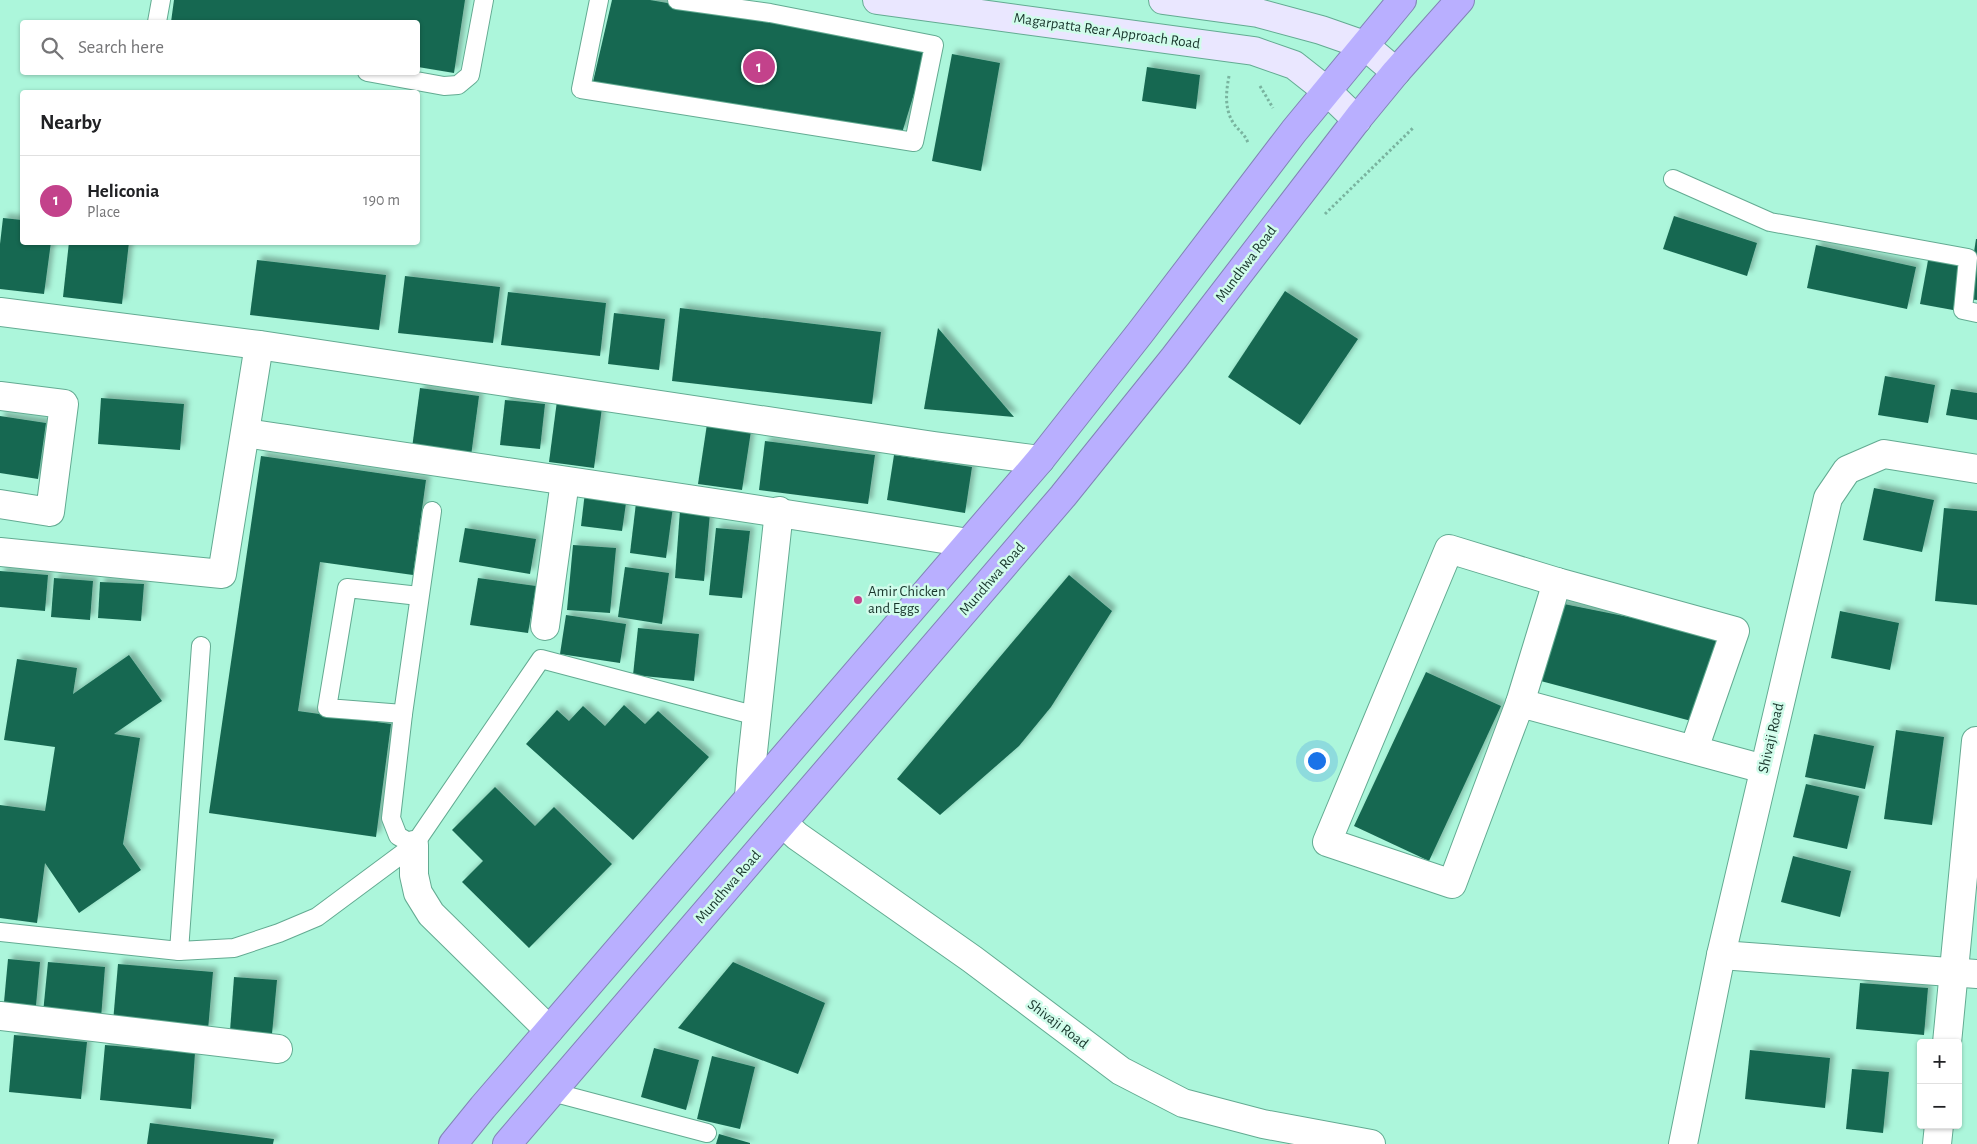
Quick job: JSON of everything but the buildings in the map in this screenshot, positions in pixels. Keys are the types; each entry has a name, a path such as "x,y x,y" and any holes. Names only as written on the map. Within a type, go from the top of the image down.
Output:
{"highway":[{"path":"454,1144 483,1106 1040,460 1327,91 1402,0"},
{"name":"Mundhwa Road","path":"507,1144 1063,496 1174,358 1357,120 1396,72 1460,0"}],"street":[{"name":"Magarpatta Rear Approach Road","path":"877,0 1254,51 1294,65 1327,91 1357,120"},
{"path":"1163,0 1258,13 1321,30 1364,45 1396,72"},
{"path":"0,312 259,345 934,446 1040,460"},
{"path":"0,552 222,574 259,345"},
{"path":"0,396 64,404 50,512 0,504"},
{"path":"246,433 779,511 968,543"},
{"name":"Shivaji Road","path":"1683,1144 1720,955 1828,498 1847,470 1884,454 1977,469"},
{"path":"545,626 565,481"},
{"path":"749,797 779,511"},
{"path":"1557,582 1520,703 1452,884 1327,842 1449,549 1557,582 1735,631 1694,749"},
{"path":"1520,703 1764,769"},
{"path":"1948,1039 1965,973 1976,741"},
{"name":"Shivaji Road","path":"783,823 797,836 972,959 1122,1072 1183,1103 1263,1124 1362,1143"},
{"path":"414,845 414,875 418,893 431,914 549,1030"},
{"path":"1720,955 1965,973"},
{"path":"0,1016 278,1049"},
{"path":"1938,1144 1939,1129"}],"lane":[{"path":"158,20 161,0"},
{"path":"384,75 444,86 458,85 470,75 484,0"},
{"path":"599,0 581,89 914,142 934,45 770,6 677,0"},
{"path":"1673,179 1770,222 1968,258 1963,310 1977,312"},
{"path":"414,845 398,836 391,818 418,596 432,511"},
{"path":"403,714 327,708 347,588 418,596"},
{"path":"179,951 202,646"},
{"path":"0,932 179,951 234,948 317,917 414,845 541,659 757,716"},
{"path":"552,1092 707,1133"}],"path":[{"path":"1229,73 1225,101 1233,123 1245,135 1249,145 1253,148"}],"place":[{"name":"Heliconia","path":"759,67"},
{"name":"Amir Chicken and Eggs","path":"858,600"}]}
